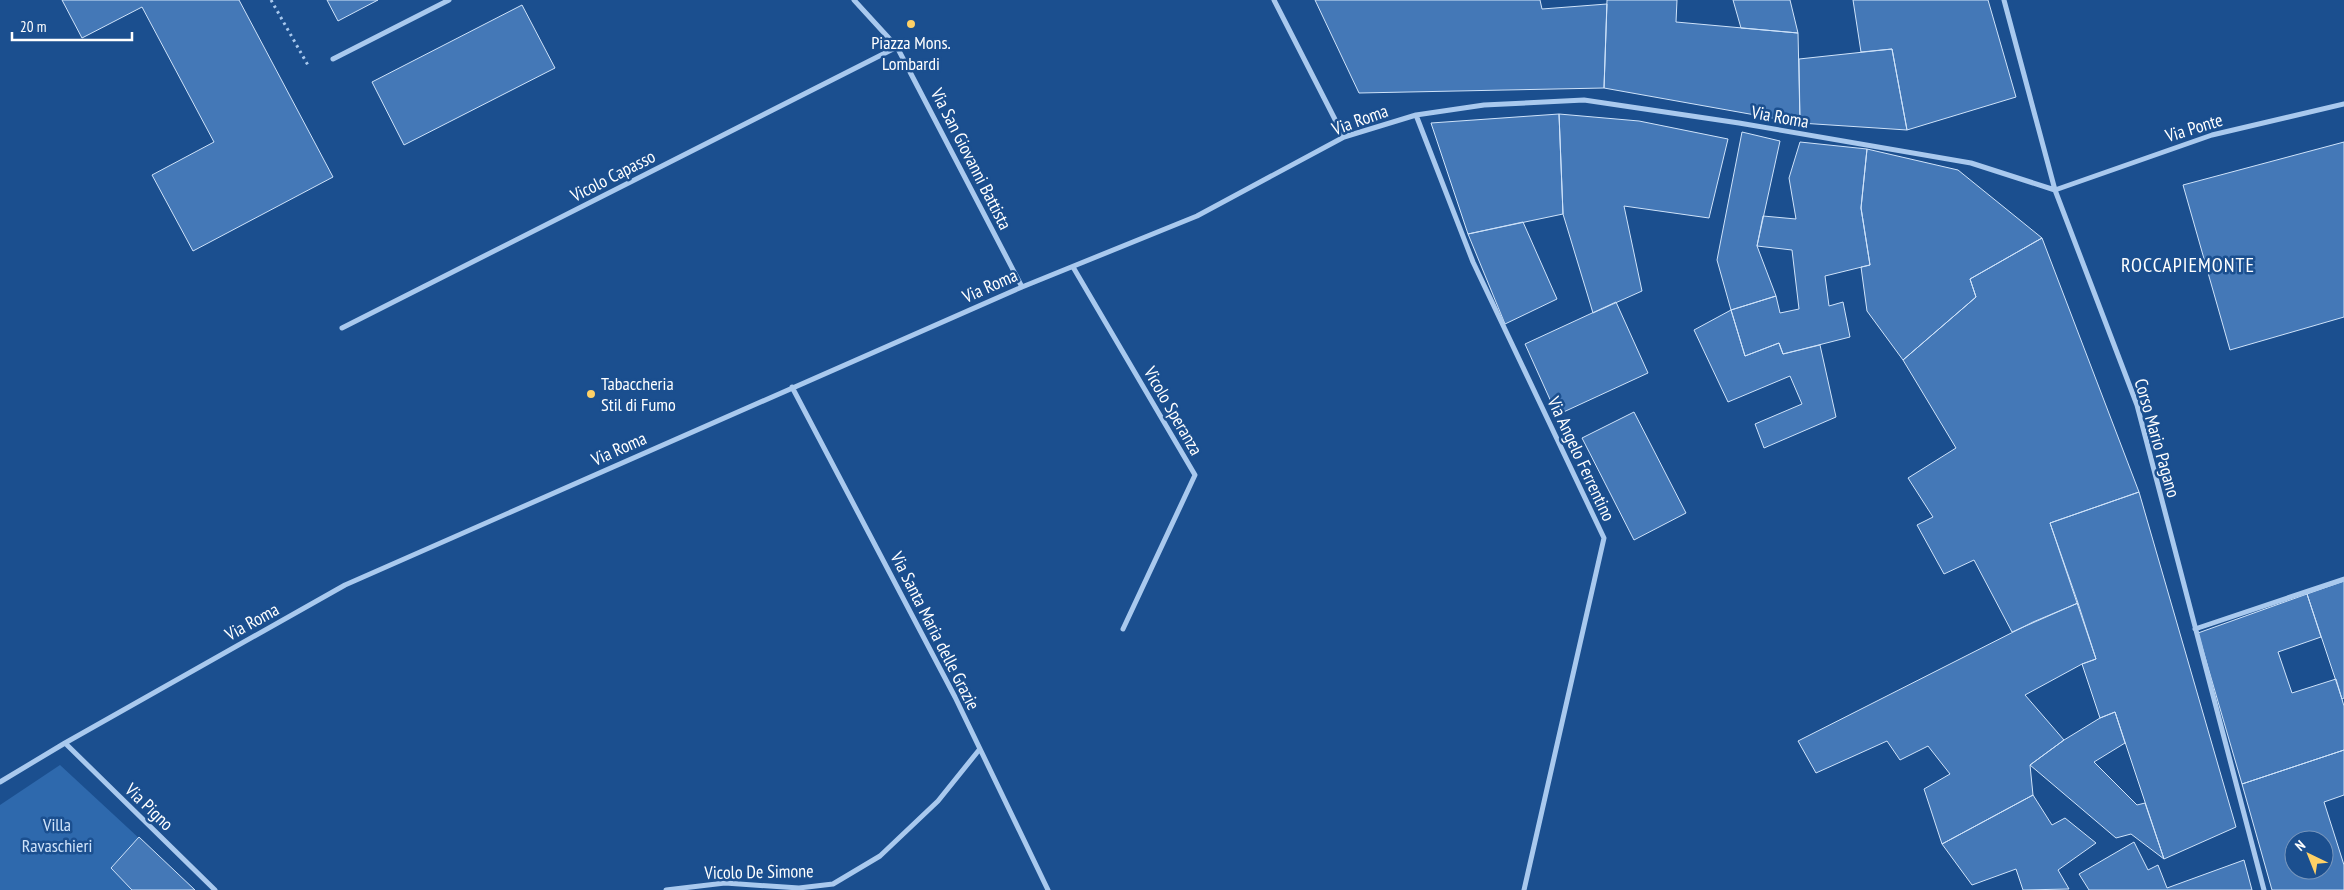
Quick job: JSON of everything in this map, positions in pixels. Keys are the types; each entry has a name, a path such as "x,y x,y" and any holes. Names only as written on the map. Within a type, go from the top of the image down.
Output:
{"street":[{"path":"333,59 449,0"},
{"name":"Via San Giovanni Battista","path":"854,0 897,47 1022,287"},
{"path":"1274,0 1344,137"},
{"name":"Corso Mario Pagano","path":"2004,0 2054,190 2136,405 2264,890"},
{"name":"Vicolo Capasso","path":"342,328 897,47"},
{"name":"Via Roma","path":"0,782 65,743 345,585 1022,287 1197,216 1344,137 1416,115 1484,105 1584,100 1739,123 1971,163 2054,190"},
{"name":"Via Ponte","path":"2054,190 2212,135 2344,104"},
{"name":"Via Angelo Ferrentino","path":"1416,115 1473,262 1604,538 1524,890"},
{"name":"Vicolo Speranza","path":"1073,267 1195,475 1123,629"},
{"name":"Via Santa Maria delle Grazie","path":"792,387 955,697 1048,890"},
{"path":"2195,629 2344,579"},
{"name":"Via Pigno","path":"65,743 215,890"},
{"name":"Vicolo De Simone","path":"666,890 725,884 799,888 833,884 880,856 938,802 979,750"}],"path":[{"path":"271,0 309,67 333,59"}],"green space":[{"name":"Villa Ravaschieri","path":"60,765 195,890 0,890 0,805"}],"building":[{"path":"62,0 239,0 333,177 193,251 152,175 214,142 142,7 82,38"},
{"path":"327,0 378,0 338,21"},
{"path":"1315,0 1540,0 1542,9 1607,4 1604,88 1359,93"},
{"path":"1607,0 1677,0 1676,22 1798,33 1800,123 1604,88"},
{"path":"1733,0 1790,0 1798,33 1741,28"},
{"path":"1853,0 1988,0 2016,97 1907,130 1892,49 1861,52"},
{"path":"522,5 555,68 404,145 372,82"},
{"path":"1892,49 1907,130 1800,123 1799,59"},
{"path":"1559,114 1639,121 1728,139 1709,218 1624,206 1642,291 1593,313 1563,214"},
{"path":"1559,114 1563,214 1468,234 1431,123"},
{"path":"1742,132 1780,141 1757,246 1776,296 1731,310 1717,260"},
{"path":"1800,142 1867,149 1861,208 1870,265 1825,276 1829,306 1843,302 1850,337 1783,354 1779,343 1745,356 1731,310 1776,296 1780,313 1799,309 1792,250 1757,246 1763,216 1796,219 1789,178"},
{"path":"2344,142 2344,317 2230,350 2183,185"},
{"path":"1867,149 1958,170 2042,238 1970,279 1976,297 1903,360 1867,311 1861,267 1870,265 1861,208"},
{"path":"1523,222 1557,299 1505,324 1468,234"},
{"path":"2042,238 2139,492 2050,523 2078,603 2012,632 1974,560 1944,574 1917,525 1933,517 1908,478 1956,448 1903,360 1976,297 1970,279"},
{"path":"1616,302 1648,373 1557,415 1525,344"},
{"path":"1731,310 1745,356 1779,343 1783,354 1820,345 1836,417 1764,448 1755,424 1802,404 1790,376 1728,402 1694,330"},
{"path":"1634,412 1686,513 1634,540 1582,438"},
{"path":"2139,492 2236,827 2164,859 2115,712 2100,718 2082,664 2096,659 2050,523"},
{"path":"2344,581 2344,698 2342,699 2307,594"},
{"path":"2307,594 2321,637 2278,652 2292,693 2336,679 2344,706 2344,750 2242,784 2198,633"},
{"path":"2078,603 2096,659 2082,664 2025,695 2064,740 2030,765 2033,795 1942,844 1924,789 1950,774 1928,746 1900,760 1887,741 1816,773 1798,741 2033,622"},
{"path":"2115,712 2125,743 2094,762 2137,805 2145,803 2164,859 2131,834 2116,838 2030,765 2064,740 2100,718"},
{"path":"2344,750 2344,795 2324,802 2333,830 2284,830 2284,880 2334,880 2334,834 2344,865 2344,890 2272,890 2242,784"},
{"path":"2033,795 2052,825 2065,818 2096,843 2058,870 2069,889 2023,890 2016,869 1972,885 1942,844"},
{"path":"139,837 195,890 132,890 111,868"},
{"path":"2134,842 2148,870 2158,865 2167,888 2244,860 2252,890 2089,890 2079,874"}],"place":[{"name":"Piazza Mons. Lombardi","path":"911,24"},
{"name":"Tabaccheria Stil di Fumo","path":"591,394"}],"district":[{"name":"ROCCAPIEMONTE","path":"2188,265"}]}
